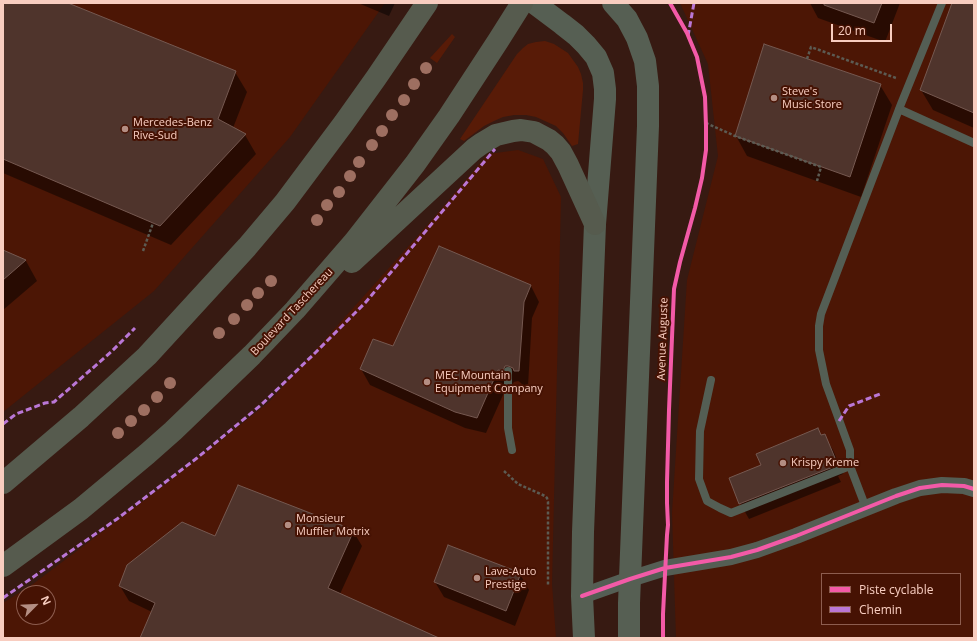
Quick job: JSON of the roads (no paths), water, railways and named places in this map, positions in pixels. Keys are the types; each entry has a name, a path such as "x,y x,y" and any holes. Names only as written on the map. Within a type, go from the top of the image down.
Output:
{"main road":[{"path":"3,483 81,417 126,376 169,333 247,247 285,202 340,129 427,3"},
{"name":"Boulevard Taschereau","path":"3,566 81,509 147,454 252,355 295,310 334,267 415,164 449,116 522,3"},
{"path":"534,3 582,40 596,58 603,73 604,81 605,99 595,224 583,532 582,596 584,638"},
{"path":"613,3 627,19 637,38 645,61 648,86 629,638"},
{"path":"252,355 474,149 496,135 513,131 534,132 555,145 568,165 595,224"}],"street":[{"path":"582,596 665,568 718,559 756,550 796,536 909,491 931,486 953,485 974,489"}],"lane":[{"path":"866,508 850,466 850,450 826,384 819,350 819,326 821,314 899,109 942,3"},
{"path":"899,109 974,143"},
{"path":"508,371 508,428 512,450"},
{"path":"711,380 700,431 699,479 707,501 731,513 850,466"}],"place":[{"name":"Steve's Music Store","path":"774,98"},
{"name":"Mercedes-Benz Rive-Sud","path":"125,129"},
{"name":"MEC Mountain Equipment Company","path":"427,382"},
{"name":"Krispy Kreme","path":"783,463"},
{"name":"Monsieur Muffler Motrix","path":"288,525"},
{"name":"Lave-Auto Prestige","path":"477,578"}]}
